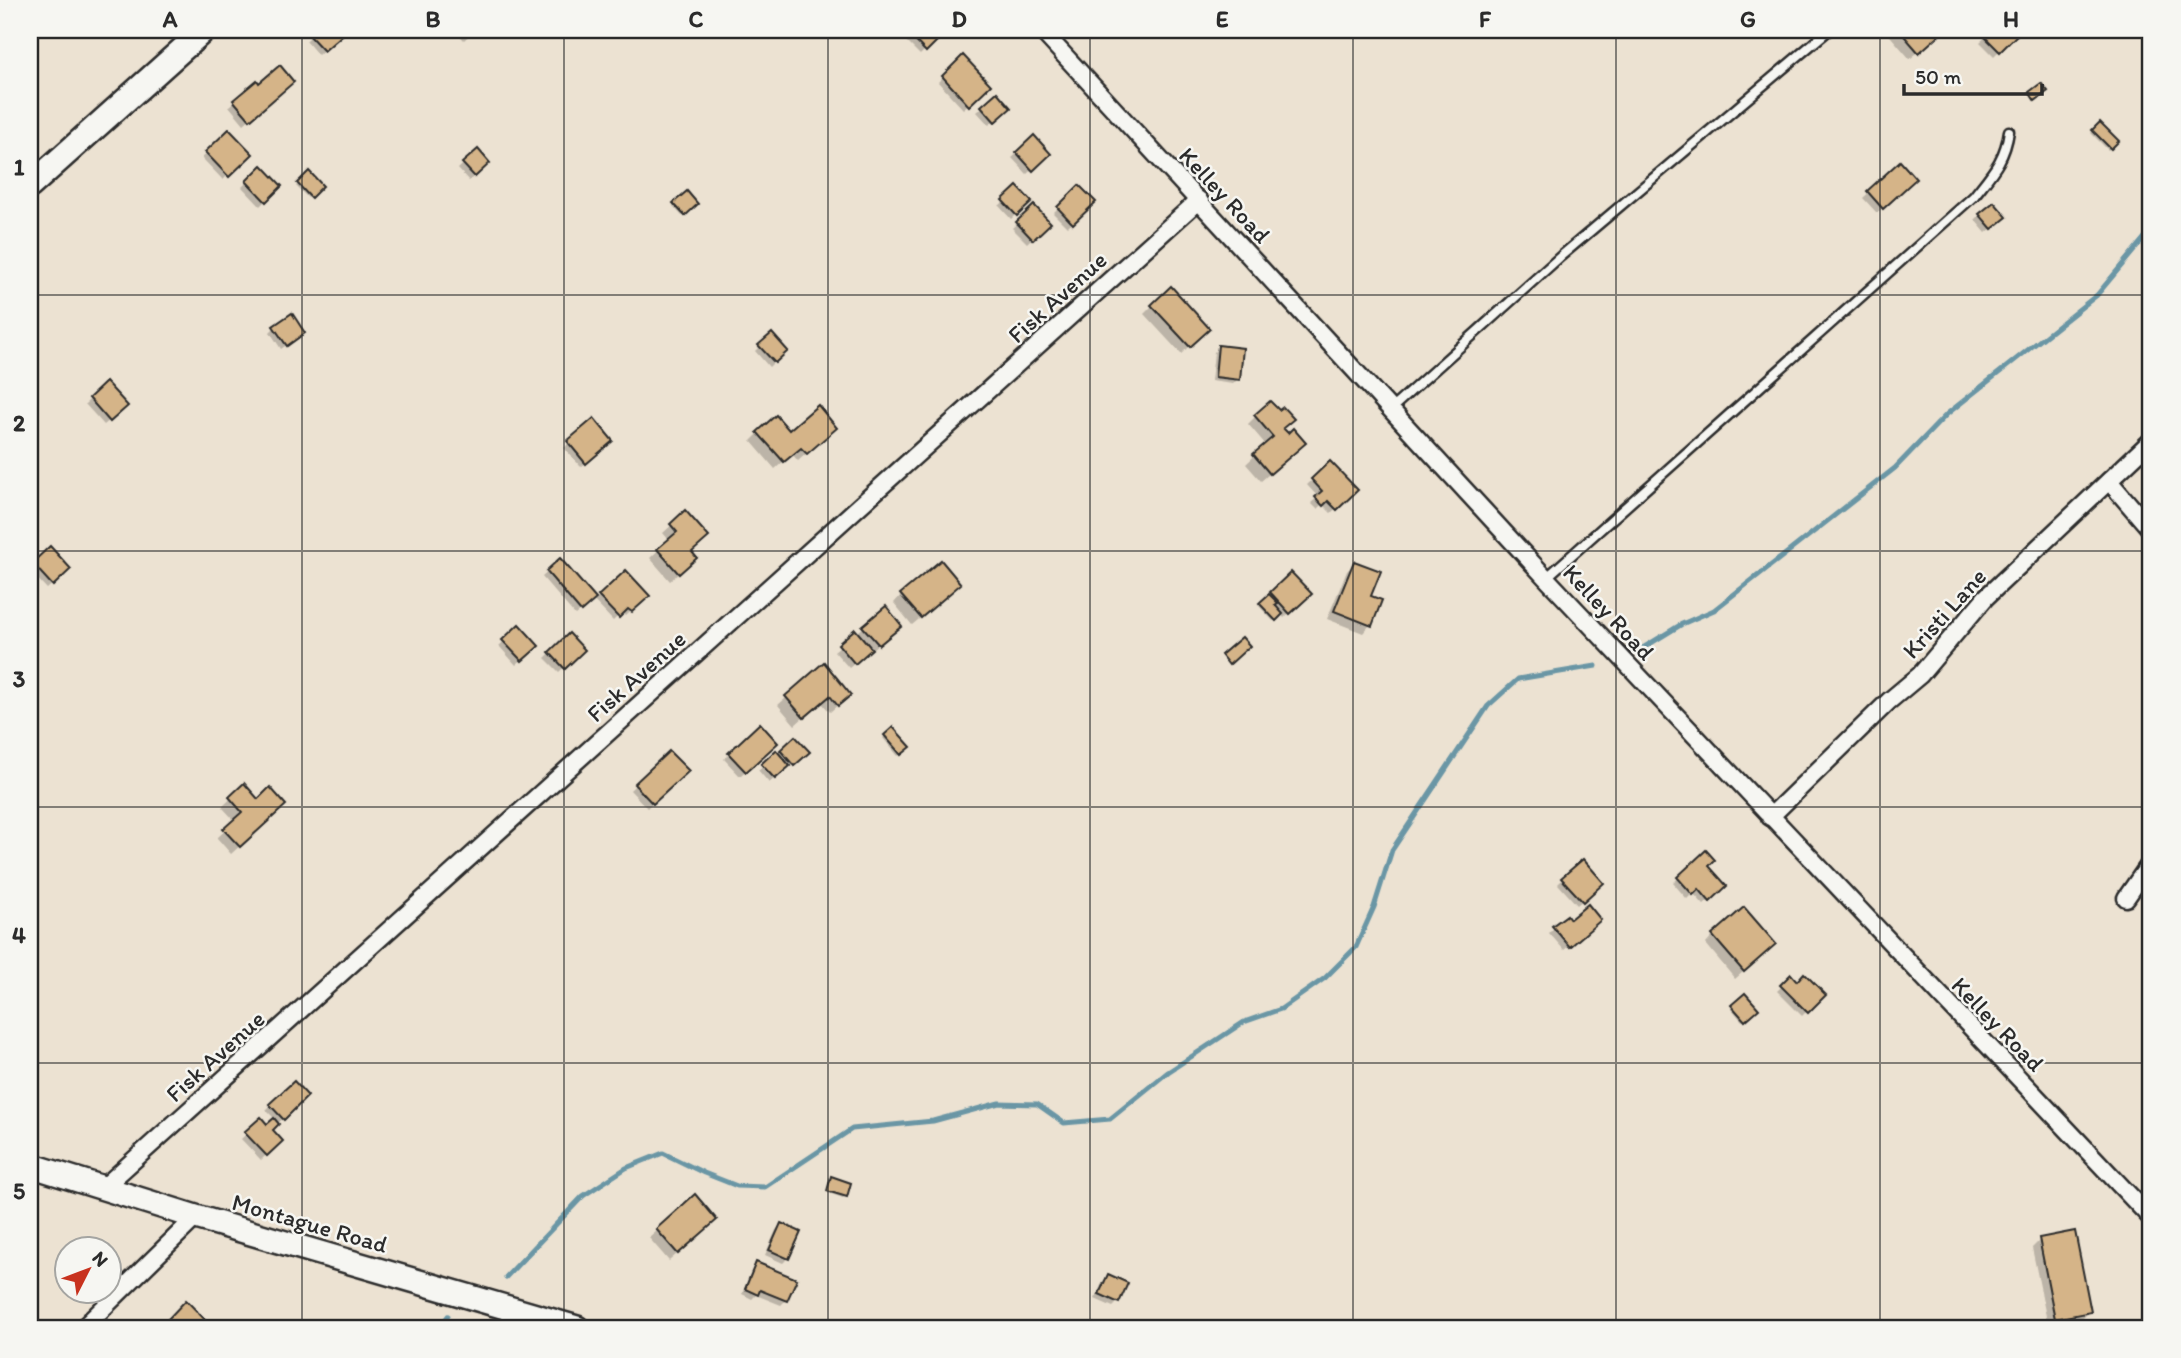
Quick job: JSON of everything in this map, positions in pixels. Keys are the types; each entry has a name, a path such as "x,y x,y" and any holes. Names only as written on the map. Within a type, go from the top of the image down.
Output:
{"main road":[{"path":"30,186 204,30"},
{"name":"Montague Road","path":"30,1165 196,1217 577,1328"}],"street":[{"name":"Kelley Road","path":"1041,30 1546,578 2151,1218"},
{"name":"Fisk Avenue","path":"104,1187 1199,200"},
{"name":"Kristi Lane","path":"1770,817 1889,701 1920,675 1986,597 2151,440"},
{"path":"2109,481 2151,530"},
{"path":"2126,898 2151,862"},
{"path":"83,1328 196,1217"}],"lane":[{"path":"1391,409 1561,256 1829,30"},
{"path":"1546,578 1974,196 1998,166 2007,149 2009,131"}],"building":[{"path":"315,30 348,30 324,51 309,35"},
{"path":"905,30 941,30 945,33 926,52"},
{"path":"1899,30 1945,30 1919,53"},
{"path":"1990,30 2020,32 2000,52 1984,36"},
{"path":"963,55 991,85 969,106 942,76"},
{"path":"280,65 294,82 250,120 233,100"},
{"path":"2041,83 2048,91 2035,101 2029,92"},
{"path":"997,92 1011,108 995,122 981,106"},
{"path":"2100,122 2119,141 2111,149 2092,130"},
{"path":"229,129 253,154 229,177 205,152"},
{"path":"1034,135 1051,154 1033,171 1016,152"},
{"path":"478,149 490,163 475,177 462,163"},
{"path":"1900,161 1916,179 1883,209 1867,191"},
{"path":"262,165 282,186 266,202 246,181"},
{"path":"309,171 323,186 311,198 297,183"},
{"path":"1079,185 1096,202 1073,224 1057,207"},
{"path":"1017,186 1032,202 1017,216 1002,200"},
{"path":"687,191 698,204 685,216 673,203"},
{"path":"1994,202 2007,217 1992,229 1979,214"},
{"path":"1034,205 1051,223 1033,240 1016,222"},
{"path":"1171,286 1210,329 1190,347 1151,305"},
{"path":"292,313 305,333 287,346 273,326"},
{"path":"772,333 788,351 775,363 758,345"},
{"path":"1218,345 1243,348 1240,380 1215,377"},
{"path":"106,382 128,406 110,422 89,398"},
{"path":"1270,401 1279,410 1283,407 1294,419 1283,428 1288,433 1293,428 1306,443 1270,474 1253,454 1273,437 1254,415"},
{"path":"818,405 837,428 807,454 801,448 784,462 757,432 776,415 789,430"},
{"path":"594,418 613,441 586,464 567,441"},
{"path":"1330,461 1358,490 1337,510 1328,501 1323,506 1315,497 1322,491 1311,479"},
{"path":"685,510 709,537 692,552 697,558 679,574 657,549 677,532 670,524"},
{"path":"50,546 71,569 53,586 32,563"},
{"path":"560,558 596,599 581,612 546,571"},
{"path":"941,560 961,584 921,618 900,594"},
{"path":"1354,561 1381,571 1371,596 1382,600 1372,626 1334,611"},
{"path":"626,570 650,596 632,612 628,609 619,618 598,596"},
{"path":"1291,572 1312,594 1290,614 1270,592"},
{"path":"1269,594 1278,603 1275,605 1283,614 1276,621 1259,603"},
{"path":"886,606 902,626 879,645 862,626"},
{"path":"519,624 539,646 522,661 502,640"},
{"path":"855,629 872,649 855,664 838,644"},
{"path":"569,633 585,650 565,669 549,652"},
{"path":"1242,637 1250,646 1229,665 1221,655"},
{"path":"824,662 851,695 838,706 830,696 804,718 785,696"},
{"path":"760,723 778,743 746,772 728,753"},
{"path":"893,727 911,747 901,755 884,735"},
{"path":"795,736 810,752 794,766 780,750"},
{"path":"776,750 790,766 775,779 761,764"},
{"path":"669,751 689,771 653,804 634,784"},
{"path":"244,783 258,799 270,787 286,805 240,847 223,829 242,812 229,797"},
{"path":"1706,850 1715,860 1709,866 1727,886 1710,902 1699,889 1693,895 1677,877"},
{"path":"1583,859 1604,883 1583,902 1561,878"},
{"path":"1588,904 1601,920 1570,947 1552,926 1567,915 1570,919"},
{"path":"1744,907 1776,944 1744,972 1712,935"},
{"path":"1804,973 1826,995 1808,1013 1780,985 1791,974 1797,981"},
{"path":"1745,993 1759,1009 1745,1021 1731,1005"},
{"path":"294,1081 308,1096 284,1120 269,1104"},
{"path":"261,1117 267,1124 274,1118 279,1124 273,1130 283,1141 267,1156 244,1132"},
{"path":"831,1176 851,1183 847,1197 827,1191"},
{"path":"695,1194 717,1220 678,1254 656,1229"},
{"path":"781,1223 801,1232 789,1259 769,1250"},
{"path":"2075,1231 2091,1312 2055,1319 2039,1238"},
{"path":"756,1262 797,1279 787,1301 760,1290 758,1295 745,1289"},
{"path":"1108,1274 1128,1283 1119,1303 1099,1294"},
{"path":"186,1300 213,1328 177,1328 168,1319"}],"waterway":[{"path":"1638,651 1682,624 1714,610 1895,468 1947,414 2097,295 2151,230"},
{"path":"506,1277 583,1196 626,1168 663,1153 737,1186 765,1187 852,1129 933,1121 999,1103 1037,1104 1064,1123 1110,1119 1168,1072 1244,1022 1281,1009 1325,978 1356,947 1374,907 1392,850 1488,706 1518,679 1596,666"},
{"path":"439,1328 448,1316"}]}
